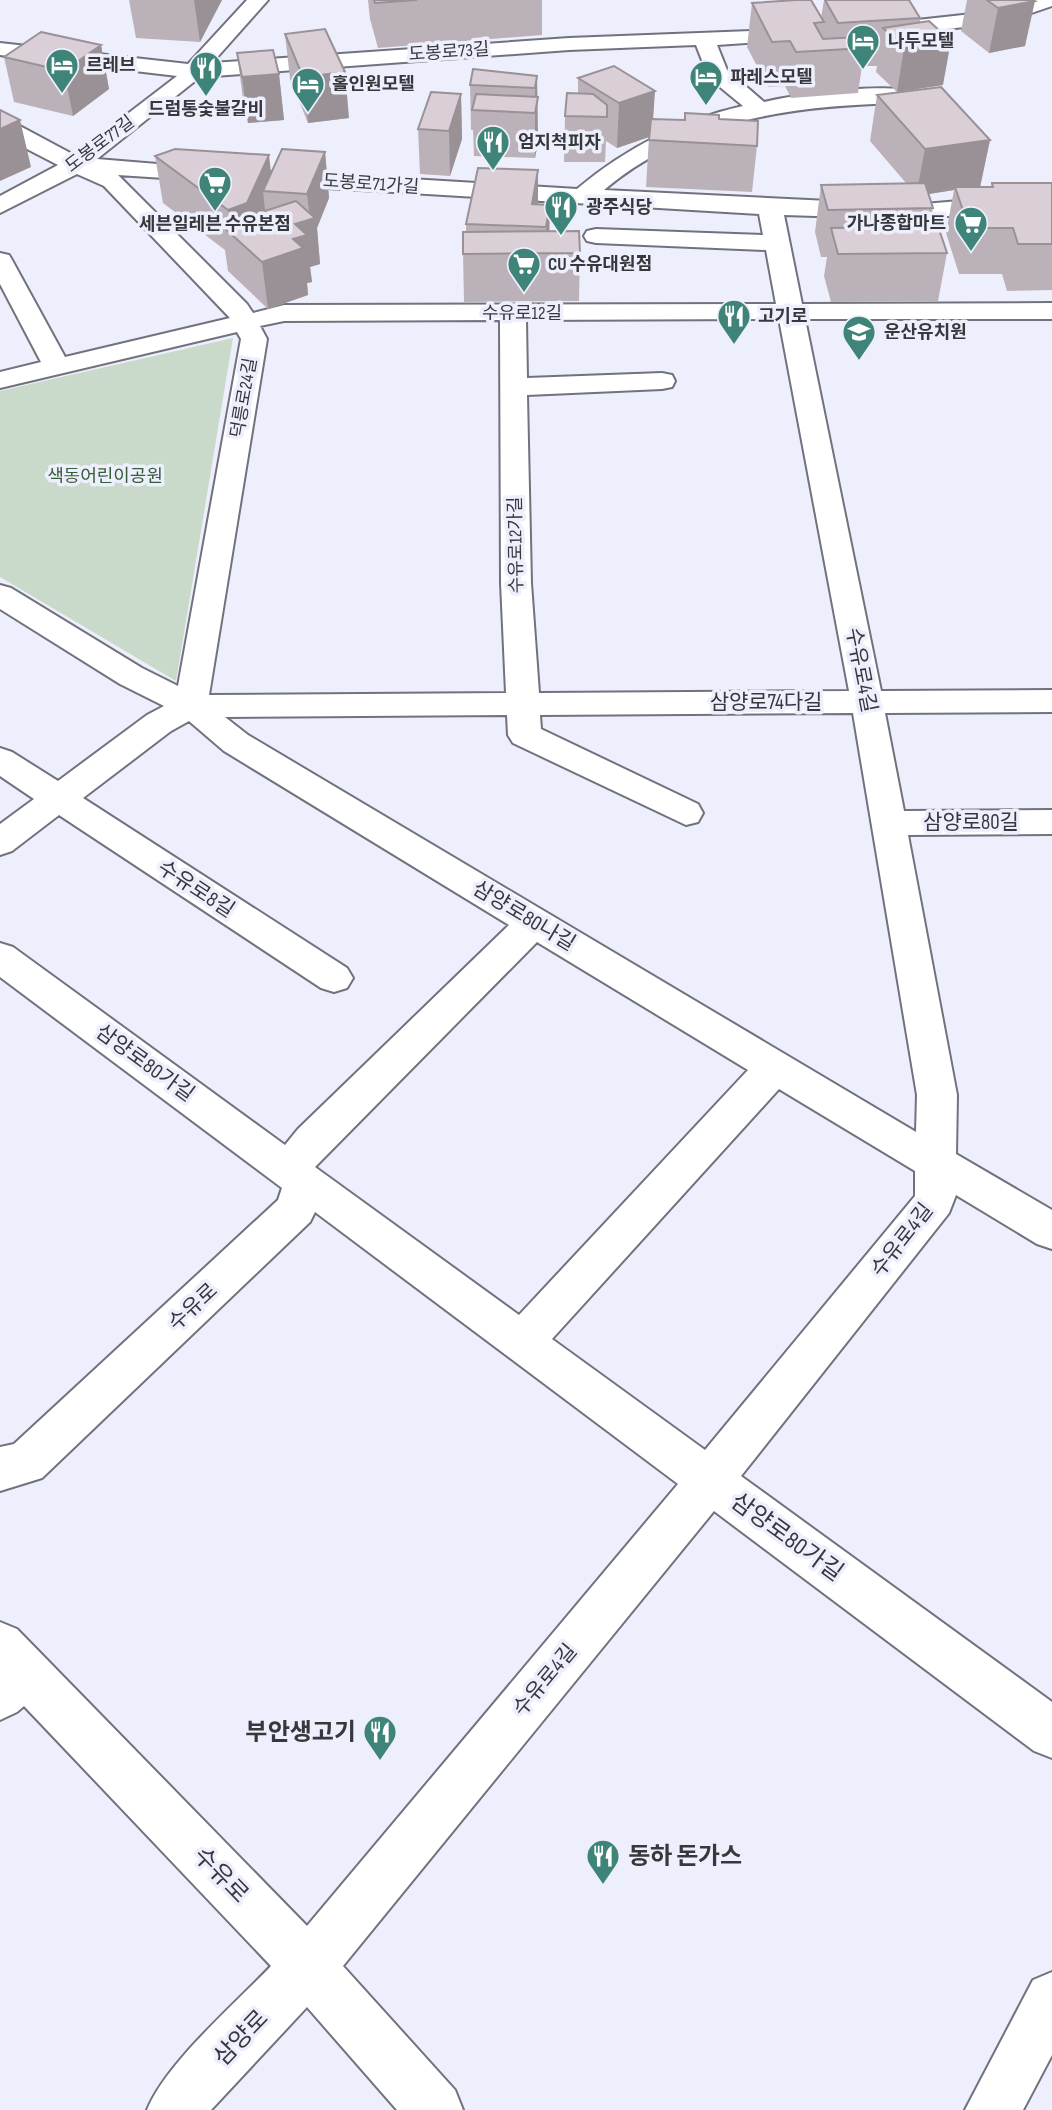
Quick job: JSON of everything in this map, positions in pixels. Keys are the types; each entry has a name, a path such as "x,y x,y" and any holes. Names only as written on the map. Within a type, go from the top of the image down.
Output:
{"street":[{"name":"도봉로77길","path":"0,206 76,165 186,79 258,0"},
{"path":"858,32 1002,17 1050,0"},
{"name":"도봉로73길","path":"193,71 569,44 818,34"},
{"path":"704,39 717,73 759,108"},
{"path":"0,49 193,71"},
{"path":"582,197 619,164 690,128 759,108 868,96 905,96"},
{"name":"덕릉로24길","path":"0,128 10,130 112,181 237,309 254,339 191,706"},
{"path":"76,165 228,175"},
{"name":"도봉로71가길","path":"255,177 582,197 912,212 1052,200"},
{"name":"수유로4길","path":"309,1967 710,1480 935,1201 937,1095 867,701 770,207"},
{"path":"596,236 776,243"},
{"path":"0,260 57,367"},
{"name":"수유로12길","path":"0,380 284,313 1052,311"},
{"name":"수유로12가길","path":"513,313 516,583 523,704"},
{"path":"514,387 662,381"},
{"name":"삼양로80나길","path":"0,595 131,676 191,706 236,743 774,1068 1052,1231"},
{"name":"삼양로74다길","path":"191,706 1052,701"},
{"path":"523,704 524,736 686,813"},
{"path":"0,842 159,723 191,706"},
{"name":"수유로8길","path":"0,760 334,978"},
{"name":"삼양로80길","path":"889,823 1052,822"},
{"path":"297,1176 312,1141 535,922"},
{"name":"삼양로80가길","path":"0,957 1052,1733"},
{"path":"522,1342 774,1068"},
{"name":"수유로","path":"0,1469 26,1463 285,1220 295,1210 297,1176"},
{"name":"수유로","path":"8,1671 309,1967 435,2110"},
{"name":"삼양로","path":"176,2110 192,2089 309,1967"},
{"path":"993,2110 1052,1999"}],"green space":[{"name":"색동어린이공원","path":"233,338 176,681 0,577 0,391"}],"building":[{"path":"374,0 417,0 375,3"},
{"path":"811,0 824,22 814,23 823,39 858,37 865,48 796,52 790,41 772,42 752,3"},
{"path":"825,0 909,0 920,18 838,23"},
{"path":"987,0 1033,0 1035,1 998,8"},
{"path":"929,21 951,41 904,48 883,28"},
{"path":"325,29 345,72 303,77 285,34"},
{"path":"41,32 101,45 64,71 4,57"},
{"path":"273,50 279,74 242,77 237,53"},
{"path":"614,66 655,91 619,103 578,78"},
{"path":"473,69 537,76 535,88 470,85"},
{"path":"941,87 990,140 925,149 877,95"},
{"path":"431,92 461,94 449,131 418,129"},
{"path":"567,93 593,94 607,105 607,117 565,116"},
{"path":"476,94 538,97 535,113 472,110"},
{"path":"0,110 20,120 0,129"},
{"path":"685,113 719,115 719,119 758,121 757,146 649,140 651,119 685,120"},
{"path":"175,149 269,155 247,203 228,210 155,156"},
{"path":"282,149 325,152 307,194 263,191"},
{"path":"478,168 538,170 532,204 550,205 546,227 466,224"},
{"path":"925,183 933,208 828,210 821,185"},
{"path":"992,183 1052,183 1052,244 1018,244 1013,228 969,228 955,187 993,187"},
{"path":"296,201 315,218 295,224 307,235 293,239 303,248 262,262 221,225"},
{"path":"938,226 947,253 838,254 831,228"},
{"path":"579,231 580,253 463,254 463,232"}],"place":[{"name":"나두모텔","path":"863,71"},
{"name":"르레브","path":"62,95"},
{"name":"드럼통숯불갈비","path":"206,98"},
{"name":"파레스모텔","path":"706,107"},
{"name":"홀인원모텔","path":"308,114"},
{"name":"엄지척피자","path":"493,172"},
{"name":"세븐일레븐 수유본점","path":"215,213"},
{"name":"광주식당","path":"561,237"},
{"name":"가나종합마트","path":"971,253"},
{"name":"CU 수유대원점","path":"524,294"},
{"name":"고기로","path":"734,346"},
{"name":"운산유치원","path":"859,362"},
{"name":"부안생고기","path":"380,1762"},
{"name":"동하 돈가스","path":"603,1886"}]}
